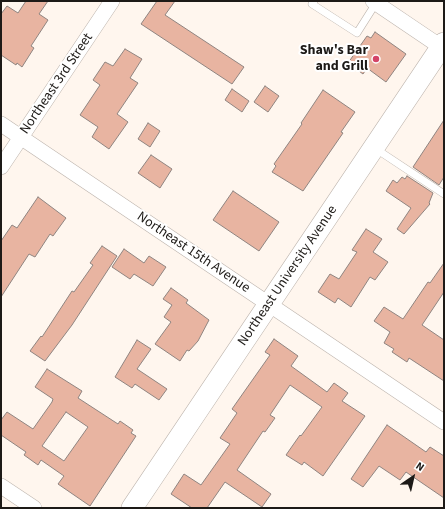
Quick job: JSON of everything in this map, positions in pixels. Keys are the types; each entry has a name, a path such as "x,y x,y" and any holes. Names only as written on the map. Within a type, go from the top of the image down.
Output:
{"main road":[{"name":"Northeast University Avenue","path":"132,508 443,46"}],"street":[{"name":"Northeast 3rd Street","path":"1,167 112,1"},
{"path":"375,2 443,46"},
{"name":"Northeast 15th Avenue","path":"1,124 444,422"},
{"path":"1,486 34,508"}],"lane":[{"path":"314,1 312,4 357,33 375,2"},
{"path":"374,148 444,194"}],"building":[{"path":"26,1 48,1 39,14 48,20 31,46 34,48 22,67 17,63 16,65 1,55 1,14 7,6 18,13"},
{"path":"157,1 175,1 165,15 244,67 232,84 141,24"},
{"name":"Shaw's Bar and Grill","path":"375,32 406,54 386,82 367,68 363,74 348,63 367,36 371,38"},
{"path":"125,49 142,59 130,78 138,83 117,114 128,122 109,149 92,137 98,127 80,115 100,85 93,80 105,62 113,66"},
{"path":"265,86 279,96 268,112 254,102"},
{"path":"232,89 249,101 242,112 225,100"},
{"path":"323,90 355,112 341,132 343,133 303,191 272,172 276,166 274,164 302,124 301,123"},
{"path":"444,120 444,177 439,185 413,167"},
{"path":"148,123 160,131 150,147 138,139"},
{"path":"151,155 172,169 160,188 138,173"},
{"path":"407,176 433,193 429,203 430,204 404,234 397,229 411,208 386,191 393,180 397,183 402,177 405,179"},
{"path":"233,191 279,222 259,251 213,220"},
{"path":"38,197 66,218 53,236 50,234 35,257 29,254 1,297 1,241 12,225 17,228"},
{"path":"366,229 382,239 373,252 388,262 375,280 370,277 351,307 338,298 335,303 318,292 330,274 339,279 357,252 352,250"},
{"path":"102,246 117,256 72,325 45,361 30,351 41,336 42,337 72,291 74,292 93,265 90,263"},
{"path":"124,249 144,263 149,256 166,267 153,286 134,274 130,279 112,267"},
{"path":"444,263 444,292 422,325 444,340 444,381 409,358 407,362 392,352 394,349 384,343 390,332 374,321 384,307 403,319 428,282 430,283"},
{"path":"171,288 188,300 186,303 209,320 198,341 189,351 187,350 180,361 155,344 171,322 164,317 172,305 163,299"},
{"path":"274,339 298,356 291,366 327,392 334,383 348,393 342,401 365,416 323,476 304,462 302,465 286,455 322,407 290,385 270,415 275,418 265,432 263,431 237,470 271,494 262,507 225,482 207,508 192,508 171,494 184,474 201,485 230,444 220,438 237,413 232,409 270,355 265,352"},
{"path":"137,340 151,349 137,369 167,389 159,400 135,384 132,388 115,377"},
{"path":"47,369 82,391 78,398 118,424 120,421 133,430 131,433 136,436 90,506 58,484 64,476 41,460 38,465 24,455 26,452 1,435 1,420 7,412 33,429 53,399 35,387","holes":["66,412 88,427 64,461 42,446"]},
{"path":"387,425 426,452 430,447 444,456 444,498 406,472 400,480 379,466 363,487 351,479"}],"place":[{"name":"Shaw's Bar and Grill","path":"376,59"}]}
